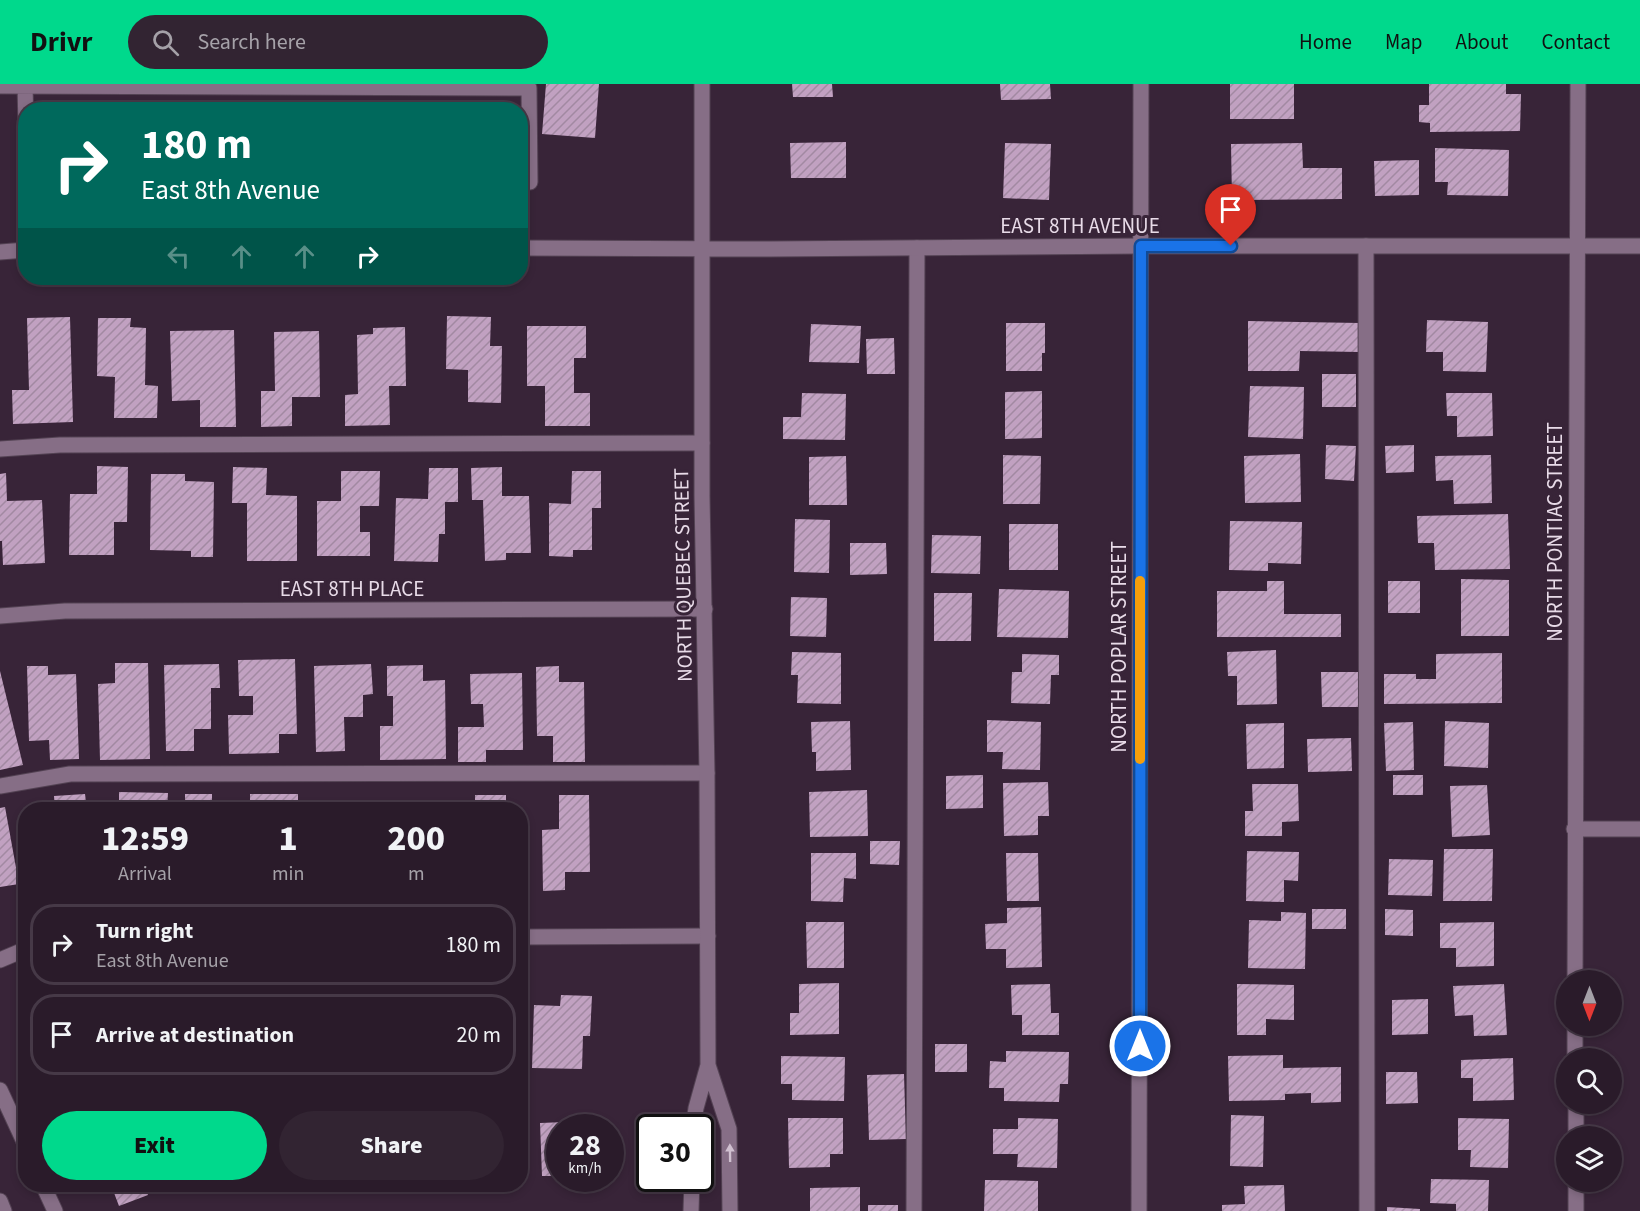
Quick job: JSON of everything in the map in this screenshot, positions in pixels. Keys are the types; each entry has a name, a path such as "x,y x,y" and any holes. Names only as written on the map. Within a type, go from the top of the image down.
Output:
{"street":[{"name":"NORTH QUEBEC STREET","path":"695,1114 708,1065 707,773 702,443 702,84"},
{"name":"NORTH POPLAR STREET","path":"1139,1211 1141,84"},
{"name":"NORTH PONTIAC STREET","path":"1575,970 1578,84"},
{"path":"25,85 25,102"},
{"path":"0,86 529,88 530,182"},
{"path":"1366,246 1367,1211"},
{"name":"EAST 8TH AVENUE","path":"528,248 1640,246"},
{"path":"914,1211 917,248"},
{"path":"0,252 18,251"},
{"path":"0,449 60,445 702,443"},
{"name":"EAST 8TH PLACE","path":"0,616 65,611 705,609"},
{"path":"0,786 70,774 707,773"},
{"path":"1574,829 1640,829"},
{"path":"528,937 708,936"},
{"path":"0,960 18,952"},
{"name":"NORTH QUEBEC STREET","path":"708,1065 729,1130 730,1211"},
{"path":"0,1090 18,1129"},
{"path":"46,1192 55,1211"},
{"path":"691,1211 692,1192"},
{"path":"1576,1192 1576,1211"},
{"path":"0,1201 4,1211"}],"building":[{"path":"546,84 599,84 595,138 542,134"},
{"path":"792,84 832,84 833,97 793,97"},
{"path":"1000,84 1050,84 1051,99 1001,100"},
{"path":"1230,84 1294,84 1294,119 1230,119"},
{"path":"1429,84 1506,84 1506,94 1521,94 1520,131 1430,132 1430,123 1419,122 1419,105 1429,105"},
{"path":"846,142 846,178 791,178 790,143"},
{"path":"1005,143 1051,144 1049,200 1003,198"},
{"path":"1302,143 1303,168 1342,168 1342,199 1232,200 1231,144"},
{"path":"1435,148 1509,150 1508,196 1447,195 1448,182 1435,182"},
{"path":"1419,160 1419,195 1375,196 1374,161"},
{"path":"447,316 491,317 490,346 502,346 501,403 468,402 468,370 446,369"},
{"path":"70,317 73,422 13,424 12,390 29,390 27,318"},
{"path":"98,318 131,318 130,327 146,328 145,385 158,386 157,418 114,418 115,377 97,376"},
{"path":"1427,320 1488,322 1486,372 1443,371 1443,352 1426,352"},
{"path":"1248,321 1360,323 1359,352 1300,351 1299,371 1248,371"},
{"path":"1006,323 1045,323 1045,353 1042,353 1042,371 1006,371"},
{"path":"811,324 861,326 859,363 809,362"},
{"path":"527,326 586,326 586,358 574,358 574,393 590,393 590,426 545,426 545,386 527,386"},
{"path":"405,327 406,386 389,386 390,425 345,426 345,395 358,394 357,335 373,334 373,328"},
{"path":"234,330 236,427 200,427 200,400 172,401 170,331"},
{"path":"319,331 320,397 292,397 292,426 261,427 261,391 275,391 274,332"},
{"path":"894,338 895,374 867,374 866,339"},
{"path":"1322,374 1356,374 1356,407 1322,407"},
{"path":"1250,386 1304,387 1303,439 1248,437"},
{"path":"1042,391 1042,438 1005,439 1005,392"},
{"path":"802,393 846,394 845,440 783,439 783,417 801,417"},
{"path":"1446,393 1492,393 1493,436 1457,437 1457,416 1447,416"},
{"path":"1326,445 1356,446 1354,481 1325,479"},
{"path":"1414,445 1414,472 1386,473 1385,446"},
{"path":"1300,454 1301,502 1245,503 1244,456"},
{"path":"1003,455 1041,456 1040,504 1003,504"},
{"path":"1491,455 1492,503 1454,504 1453,480 1436,481 1435,456"},
{"path":"846,456 847,505 809,505 809,457"},
{"path":"97,466 128,467 127,522 114,522 114,555 69,555 70,494 97,494"},
{"path":"233,467 267,468 266,495 297,496 297,561 247,561 247,503 232,503"},
{"path":"502,467 502,496 529,496 531,553 506,553 506,560 485,561 483,500 472,500 471,468"},
{"path":"429,468 458,468 458,502 445,502 445,534 439,534 438,562 394,561 396,498 428,499"},
{"path":"341,471 380,471 379,506 360,506 360,532 370,532 370,556 317,556 317,501 341,501"},
{"path":"572,471 601,471 601,508 592,508 592,550 573,550 573,557 549,556 549,503 571,504"},
{"path":"6,473 7,501 42,500 45,563 3,565 2,541 0,541 0,474"},
{"path":"151,474 185,474 185,481 214,482 213,557 191,557 191,551 150,550"},
{"path":"1508,514 1510,569 1435,570 1434,543 1418,543 1417,516"},
{"path":"795,519 830,520 829,573 794,572"},
{"path":"1230,521 1302,522 1301,564 1268,563 1268,571 1229,570"},
{"path":"1009,524 1058,524 1058,570 1009,570"},
{"path":"932,535 981,536 980,574 931,573"},
{"path":"850,543 886,543 887,574 850,575"},
{"path":"1461,579 1509,580 1509,636 1461,636"},
{"path":"1267,581 1284,581 1284,614 1341,614 1341,637 1217,637 1217,591 1267,591"},
{"path":"1388,581 1420,581 1420,613 1388,613"},
{"path":"999,589 1069,591 1068,638 997,637"},
{"path":"934,593 972,593 971,641 934,641"},
{"path":"791,597 827,598 826,637 790,636"},
{"path":"1276,650 1277,704 1237,705 1237,676 1228,676 1227,652"},
{"path":"792,652 841,653 841,704 797,703 798,675 791,675"},
{"path":"1502,653 1502,703 1384,704 1384,674 1416,674 1416,679 1436,679 1436,654"},
{"path":"1022,654 1059,655 1059,675 1051,675 1050,704 1011,703 1012,672 1022,672"},
{"path":"295,659 297,734 279,734 279,753 229,754 228,715 253,715 253,696 239,696 238,660"},
{"path":"115,663 148,663 150,759 100,760 98,684 115,683"},
{"path":"219,664 220,688 211,688 211,729 194,729 194,751 166,751 164,665"},
{"path":"371,664 373,694 363,695 363,717 344,717 345,751 316,752 314,666"},
{"path":"423,665 423,681 445,680 446,759 380,760 380,726 393,726 393,696 387,696 387,666"},
{"path":"27,666 48,666 48,675 76,674 79,759 50,760 49,740 29,741"},
{"path":"559,666 559,682 584,682 585,762 553,762 553,736 537,736 536,667"},
{"path":"0,671 23,765 0,770"},
{"path":"1321,672 1358,672 1358,707 1322,707"},
{"path":"522,673 523,750 486,750 486,762 458,762 458,727 484,727 483,704 471,704 470,674"},
{"path":"987,720 1041,722 1040,770 1002,769 1003,752 987,752"},
{"path":"850,721 851,770 816,771 816,752 812,752 811,722"},
{"path":"1445,721 1489,723 1488,768 1444,766"},
{"path":"1413,722 1414,770 1386,771 1384,723"},
{"path":"1284,723 1284,768 1247,769 1246,724"},
{"path":"1351,738 1352,771 1308,772 1307,739"},
{"path":"983,775 983,808 946,809 946,776"},
{"path":"1393,775 1423,775 1423,795 1393,795"},
{"path":"1048,782 1049,816 1038,816 1038,835 1004,836 1003,783"},
{"path":"1252,784 1298,784 1299,821 1282,822 1282,836 1245,836 1245,811 1253,811"},
{"path":"1487,785 1490,835 1452,837 1450,786"},
{"path":"867,790 868,836 810,837 809,792"},
{"path":"119,792 168,793 167,802 119,802"},
{"path":"85,794 86,802 54,802 54,796"},
{"path":"185,794 212,794 212,802 185,802"},
{"path":"250,794 298,794 298,802 250,802"},
{"path":"475,795 506,795 506,802 475,802"},
{"path":"559,795 589,795 590,872 565,872 565,890 543,891 542,830 559,829"},
{"path":"5,807 18,884 0,887 0,808"},
{"path":"870,841 900,841 899,865 870,864"},
{"path":"1444,849 1493,849 1492,901 1443,901"},
{"path":"1247,851 1299,852 1298,881 1284,880 1284,902 1246,901"},
{"path":"811,853 856,853 856,879 844,878 843,902 811,901"},
{"path":"1006,853 1038,853 1039,901 1007,901"},
{"path":"1389,859 1433,860 1432,896 1388,895"},
{"path":"1041,907 1042,967 1006,968 1006,949 986,949 985,924 1007,923 1007,908"},
{"path":"1312,909 1346,909 1346,929 1312,929"},
{"path":"1385,909 1413,910 1413,936 1385,935"},
{"path":"1281,912 1306,913 1305,969 1248,968 1249,920 1281,921"},
{"path":"806,922 844,922 844,968 807,968"},
{"path":"1494,922 1494,966 1456,967 1456,948 1440,948 1440,923"},
{"path":"839,983 839,1034 790,1035 790,1013 799,1013 799,984"},
{"path":"1050,984 1051,1013 1059,1013 1059,1035 1022,1035 1022,1015 1012,1015 1011,985"},
{"path":"1237,984 1294,985 1294,1020 1266,1019 1266,1035 1237,1035"},
{"path":"1504,984 1507,1035 1474,1036 1473,1015 1455,1016 1453,986"},
{"path":"561,995 592,996 590,1036 583,1036 582,1069 532,1068 534,1005 560,1006"},
{"path":"1428,999 1428,1034 1392,1035 1392,1000"},
{"path":"935,1044 967,1044 967,1072 935,1072"},
{"path":"1006,1051 1069,1052 1068,1084 1060,1084 1059,1102 1004,1101 1004,1088 989,1088 990,1061 1006,1062"},
{"path":"1283,1055 1283,1068 1341,1067 1341,1102 1311,1103 1311,1093 1285,1094 1285,1100 1229,1101 1228,1056"},
{"path":"781,1056 845,1057 844,1101 792,1100 792,1084 781,1084"},
{"path":"1513,1058 1514,1100 1473,1101 1473,1078 1461,1078 1461,1060"},
{"path":"1386,1072 1417,1072 1418,1103 1386,1104"},
{"path":"904,1074 906,1139 869,1140 867,1075"},
{"path":"1231,1115 1264,1116 1263,1167 1230,1166"},
{"path":"528,1118 529,1118 528,1172"},
{"path":"788,1118 843,1118 843,1154 830,1154 830,1167 789,1168"},
{"path":"1018,1118 1058,1119 1057,1168 1017,1167 1018,1154 993,1154 993,1129 1018,1129"},
{"path":"1458,1118 1509,1119 1508,1168 1470,1167 1471,1150 1458,1150"},
{"path":"540,1123 546,1123 546,1176 542,1176"},
{"path":"1431,1179 1489,1180 1488,1211 1456,1211 1456,1204 1430,1203"},
{"path":"985,1180 1038,1181 1038,1211 984,1211"},
{"path":"1284,1185 1285,1211 1222,1211 1222,1205 1245,1204 1244,1186"},
{"path":"860,1187 860,1211 810,1211 810,1188"},
{"path":"114,1192 147,1192 148,1195 119,1206"},
{"path":"406,1192 438,1192 438,1194 406,1194"},
{"path":"471,1192 498,1192 498,1193"},
{"path":"868,1205 898,1205 898,1211 868,1211"},
{"path":"1387,1207 1420,1209 1420,1211 1387,1211"}],"slow traffic":[{"path":"1140,581 1140,759"}],"route":[{"path":"1140,1046 1141,246 1231,246"}]}
